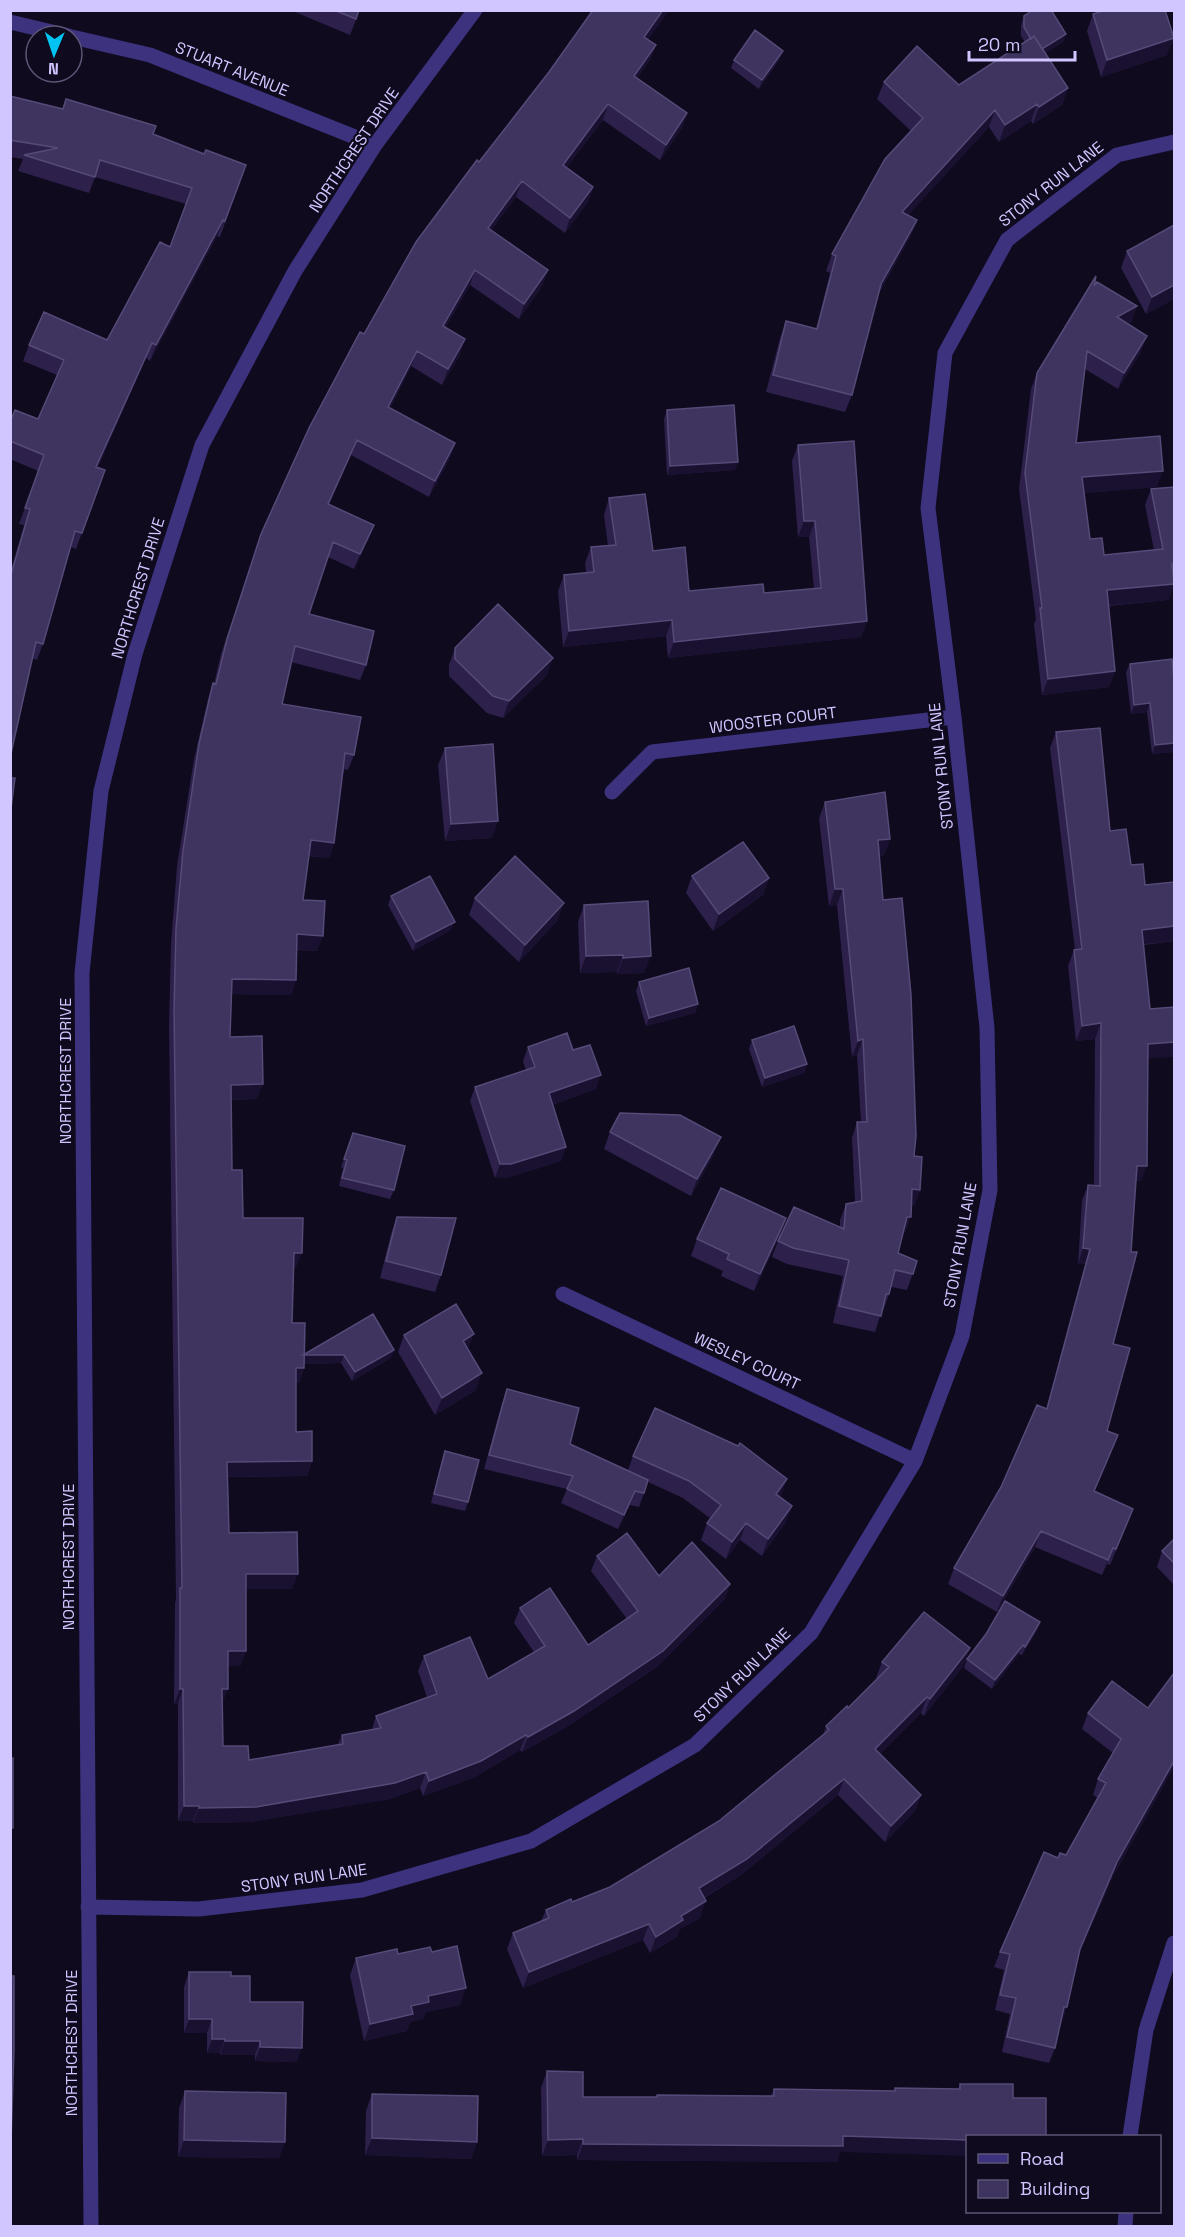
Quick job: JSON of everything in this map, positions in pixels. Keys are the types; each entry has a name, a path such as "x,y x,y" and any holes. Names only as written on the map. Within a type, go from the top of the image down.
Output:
{"street":[{"name":"NORTHCREST DRIVE","path":"91,2226 82,974 101,791 135,654 202,445 295,270 375,146 475,10"},
{"name":"STUART AVENUE","path":"84,39 150,55 375,146"},
{"name":"STONY RUN LANE","path":"88,1907 200,1909 362,1890 531,1841 695,1745 811,1633 915,1461 962,1336 990,1190 987,1028 954,717 928,508 945,353 1007,240 1117,156 1174,141"},
{"name":"WOOSTER COURT","path":"612,792 652,752 954,717"},
{"name":"WESLEY COURT","path":"562,1294 915,1461"},
{"path":"1130,2135 1146,2030 1174,1943"}],"building":[{"path":"334,10 359,10 356,19"},
{"path":"593,10 663,10 644,37 656,45 634,76 687,113 666,145 608,104 563,165 593,187 570,218 522,181 488,228 548,270 524,304 475,270 443,326 465,339 448,369 417,351 388,407 455,443 435,481 357,440 328,504 374,525 360,554 333,542 309,614 374,631 366,665 295,646 282,704 361,717 354,755 345,753 334,843 311,840 303,900 325,901 323,936 297,934 296,980 232,979 230,1037 262,1036 263,1084 231,1085 232,1170 242,1170 243,1218 303,1218 302,1253 294,1253 292,1323 305,1323 304,1368 296,1368 296,1432 312,1431 312,1461 227,1462 229,1533 297,1532 298,1574 246,1574 246,1651 228,1651 228,1689 222,1689 223,1746 248,1746 249,1760 343,1744 342,1735 381,1728 376,1716 437,1694 424,1656 470,1637 488,1679 545,1646 520,1608 550,1588 588,1645 638,1611 597,1556 627,1533 659,1576 692,1542 730,1584 663,1651 574,1711 481,1761 429,1781 426,1772 395,1783 256,1807 184,1806 183,1689 180,1689 180,1588 182,1588 174,1011 176,929 183,851 199,744 213,683 216,684 227,639 261,534 309,428 360,332 364,334 416,242 477,160 479,162 549,72"},
{"path":"1033,10 1051,10 1066,34 1042,49 1034,36 1031,39 1024,27 1024,16"},
{"path":"1105,10 1165,10 1174,38 1107,60 1093,14"},
{"path":"755,30 783,51 762,80 734,60"},
{"path":"1034,36 1068,88 1039,107 1037,104 1005,125 995,110 902,212 917,220 881,284 852,395 773,375 786,321 817,329 836,256 832,254 885,159 923,118 884,82 917,46 959,85"},
{"path":"10,96 63,109 66,99 156,126 153,134 204,154 206,150 246,165 225,221 223,220 156,345 152,343 96,467 105,470 82,533 75,531 43,644 36,642 10,758 10,578 30,509 25,508 44,455 10,441 10,422 15,410 38,419 64,360 29,345 44,312 107,340 160,242 170,247 192,188 100,160 95,177 24,155 58,148 10,140"},
{"path":"1174,225 1174,285 1152,297 1127,251"},
{"path":"1096,276 1094,286 1097,282 1137,306 1117,317 1147,336 1124,373 1087,351 1076,443 1160,436 1163,471 1082,477 1090,539 1102,538 1104,555 1163,549 1151,489 1174,487 1174,564 1172,564 1174,584 1107,590 1115,671 1048,679 1040,608 1042,608 1025,473 1037,373"},
{"path":"734,405 738,462 670,466 667,410"},
{"path":"854,441 867,621 674,642 672,620 569,631 564,575 594,572 591,547 616,545 609,498 645,494 653,551 685,547 689,591 763,584 764,593 821,588 815,521 804,521 798,445"},
{"path":"498,604 553,658 509,701 493,696 455,659 455,648"},
{"path":"1172,659 1174,743 1155,745 1150,703 1134,705 1130,664"},
{"path":"1100,728 1110,831 1126,829 1131,865 1143,864 1145,885 1174,882 1174,926 1142,930 1150,1009 1174,1007 1174,1042 1148,1044 1147,1166 1137,1166 1131,1252 1137,1252 1113,1344 1130,1348 1107,1431 1118,1435 1094,1491 1133,1509 1116,1549 1113,1548 1108,1560 1041,1531 1003,1596 954,1568 1001,1487 1037,1405 1047,1409 1090,1249 1083,1248 1088,1185 1100,1186 1101,1023 1082,1026 1074,950 1082,949 1056,732"},
{"path":"493,744 498,821 451,824 445,748"},
{"path":"10,778 15,778 10,816"},
{"path":"885,792 890,839 878,840 883,900 902,898 911,995 916,1136 914,1156 922,1157 920,1190 912,1189 911,1217 907,1217 898,1253 917,1261 913,1274 895,1270 881,1316 839,1306 849,1260 793,1248 778,1241 794,1207 844,1229 846,1204 862,1201 857,1122 867,1122 863,1039 858,1041 843,889 835,889 825,802"},
{"path":"743,842 769,878 719,914 692,876"},
{"path":"515,856 564,903 525,945 475,898"},
{"path":"430,876 455,922 416,942 391,896"},
{"path":"648,901 651,956 623,958 623,955 586,956 584,905"},
{"path":"689,968 698,1004 649,1018 639,982"},
{"path":"794,1026 807,1064 765,1078 752,1040"},
{"path":"567,1033 573,1050 590,1045 601,1075 549,1093 566,1147 511,1164 500,1164 475,1087 535,1067 528,1047"},
{"path":"620,1113 680,1115 721,1137 697,1179 610,1132"},
{"path":"353,1133 405,1146 394,1190 342,1178 347,1160 344,1159"},
{"path":"721,1188 786,1218 760,1274 727,1259 729,1254 697,1239"},
{"path":"397,1217 456,1218 441,1275 386,1261"},
{"path":"456,1304 474,1334 463,1341 482,1373 442,1398 404,1335"},
{"path":"373,1314 394,1350 355,1372 344,1355 303,1355"},
{"path":"507,1389 579,1408 570,1444 648,1480 644,1493 635,1491 624,1515 567,1489 573,1476 489,1455"},
{"path":"655,1408 738,1446 740,1443 787,1479 776,1494 792,1506 768,1539 746,1523 732,1542 707,1523 721,1505 689,1481 633,1456"},
{"path":"445,1451 479,1460 468,1502 434,1494"},
{"path":"1174,1539 1174,1563 1162,1551"},
{"path":"1005,1601 1040,1622 1025,1647 1023,1645 995,1680 967,1659 986,1634"},
{"path":"924,1612 970,1648 930,1699 927,1697 875,1749 921,1795 891,1826 844,1779 747,1859 699,1888 706,1901 681,1916 683,1920 656,1937 649,1924 529,1972 513,1933 549,1918 546,1910 571,1899 572,1902 610,1887 719,1821 829,1730 826,1726 847,1706 848,1708 889,1667 882,1662"},
{"path":"1174,1673 1174,1761 1117,1862 1080,1949 1055,2048 1007,2037 1016,1998 1000,1995 1010,1954 1000,1952 1044,1852 1058,1858 1060,1853 1066,1855 1106,1783 1098,1779 1121,1739 1088,1713 1112,1681 1148,1708"},
{"path":"10,1758 13,1758 13,1828 10,1828"},
{"path":"457,1946 466,1988 428,1996 429,2002 411,2006 413,2014 370,2024 356,1958 397,1949 398,1954 430,1947 432,1952"},
{"path":"189,1972 231,1972 231,1976 250,1976 250,2002 303,2002 302,2048 260,2047 260,2041 212,2039 212,2019 189,2019"},
{"path":"10,1976 14,1976 11,2142"},
{"path":"547,2071 583,2072 583,2097 774,2096 774,2089 895,2091 895,2088 960,2089 960,2084 1013,2084 1013,2098 1046,2098 1046,2135 966,2135 966,2140 843,2136 843,2146 583,2144 583,2139 548,2140"},
{"path":"185,2091 286,2093 285,2142 184,2140"},
{"path":"372,2094 478,2096 477,2142 372,2138"}]}
